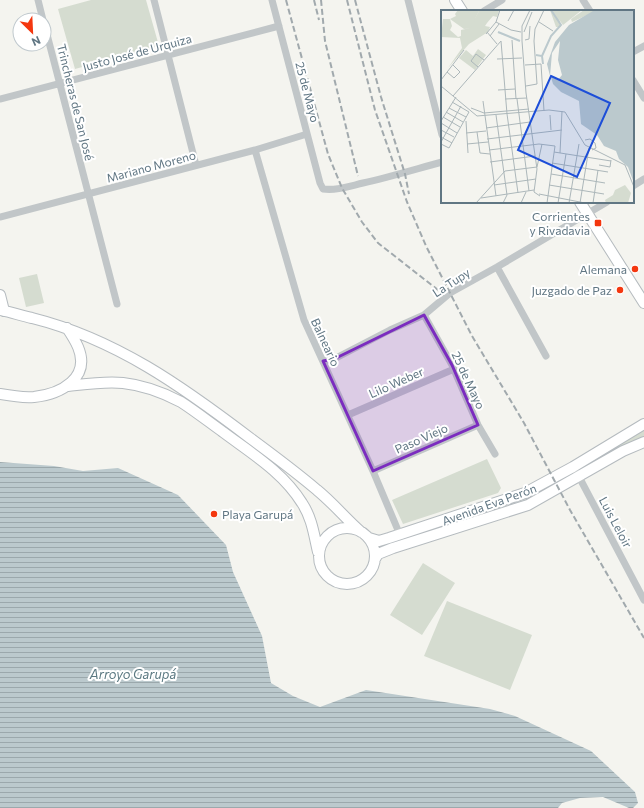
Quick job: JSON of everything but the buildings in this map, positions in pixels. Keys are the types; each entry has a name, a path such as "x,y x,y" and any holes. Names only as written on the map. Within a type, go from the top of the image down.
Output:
{"main road":[{"path":"455,0 461,10"},
{"path":"581,203 644,303"},
{"path":"0,294 2,311 67,328 113,348 149,367 198,398 310,483 349,522 365,535 373,546 375,559 372,570 367,576 355,583 341,584 333,581 324,572 318,560 318,552 308,512 303,503 289,486 267,464 181,402 169,396 143,387 123,383 106,382 68,386 53,393 35,397 20,397 0,394"},
{"path":"67,328 78,346 82,360 80,370 68,386"},
{"name":"Avenida Eva Perón","path":"375,559 378,554 393,548 528,505 644,424"},
{"name":"Avenida Eva Perón","path":"365,535 379,541 512,498 644,442"},
{"path":"318,552 322,541 331,532 340,528 351,528 365,535"}],"street":[{"name":"Trincheras de San José","path":"38,0 41,12"},
{"path":"154,0 196,165"},
{"name":"25 de Mayo","path":"272,0 320,183 323,189 330,190 342,188 441,162"},
{"path":"408,0 441,131"},
{"path":"486,10 502,0"},
{"path":"583,0 589,10"},
{"name":"Justo José de Urquiza","path":"0,99 279,26"},
{"path":"634,51 644,46"},
{"name":"Trincheras de San José","path":"52,52 117,304"},
{"path":"634,82 644,98"},
{"name":"Mariano Moreno","path":"0,217 255,150 307,134"},
{"name":"Balneario","path":"255,150 304,320 348,415 400,535"},
{"path":"634,185 644,179"},
{"name":"La Tupy","path":"323,361 334,359 390,330 424,315 450,293 605,203"},
{"path":"497,267 546,356"},
{"name":"25 de Mayo","path":"424,315 454,370 478,425 495,454"},
{"name":"Lilo Weber","path":"348,415 454,370"},
{"name":"Paso Viejo","path":"373,471 478,425"},
{"name":"Luis Leloir","path":"576,472 644,600"}],"highlighted area":[{"path":"424,315 452,365 478,425 373,471 323,361 334,359"}],"shaded area":[{"path":"91,0 146,0 159,46 75,69 58,9"},
{"path":"37,274 44,303 26,307 19,278"},
{"path":"644,428 644,441 592,465 590,463 590,461"},
{"path":"487,459 501,488 498,493 403,524 392,500"},
{"path":"423,563 455,583 422,635 390,615"},
{"path":"447,601 532,635 510,690 424,656"}],"water":[{"name":"Arroyo Garupá","path":"0,462 54,466 83,471 118,468 178,495 226,545 233,572 262,636 271,683 293,696 320,707 366,690 490,709 515,716 591,751 635,792 638,803 633,808 629,808 603,797 580,798 562,803 558,808 0,808"}],"railway":[{"path":"286,0 328,154 342,188 362,222 378,243 438,290"},
{"path":"314,0 319,20"},
{"path":"321,0 325,41 358,176"},
{"path":"347,0 375,110 407,202 426,246 472,336 524,423 570,510 644,638"},
{"path":"355,0 381,97 405,174 409,194"}],"place":[{"name":"Corrientes y Rivadavia","path":"598,223"},
{"name":"Alemana","path":"635,269"},
{"name":"Juzgado de Paz","path":"620,290"},
{"name":"Playa Garupá","path":"214,514"}]}
